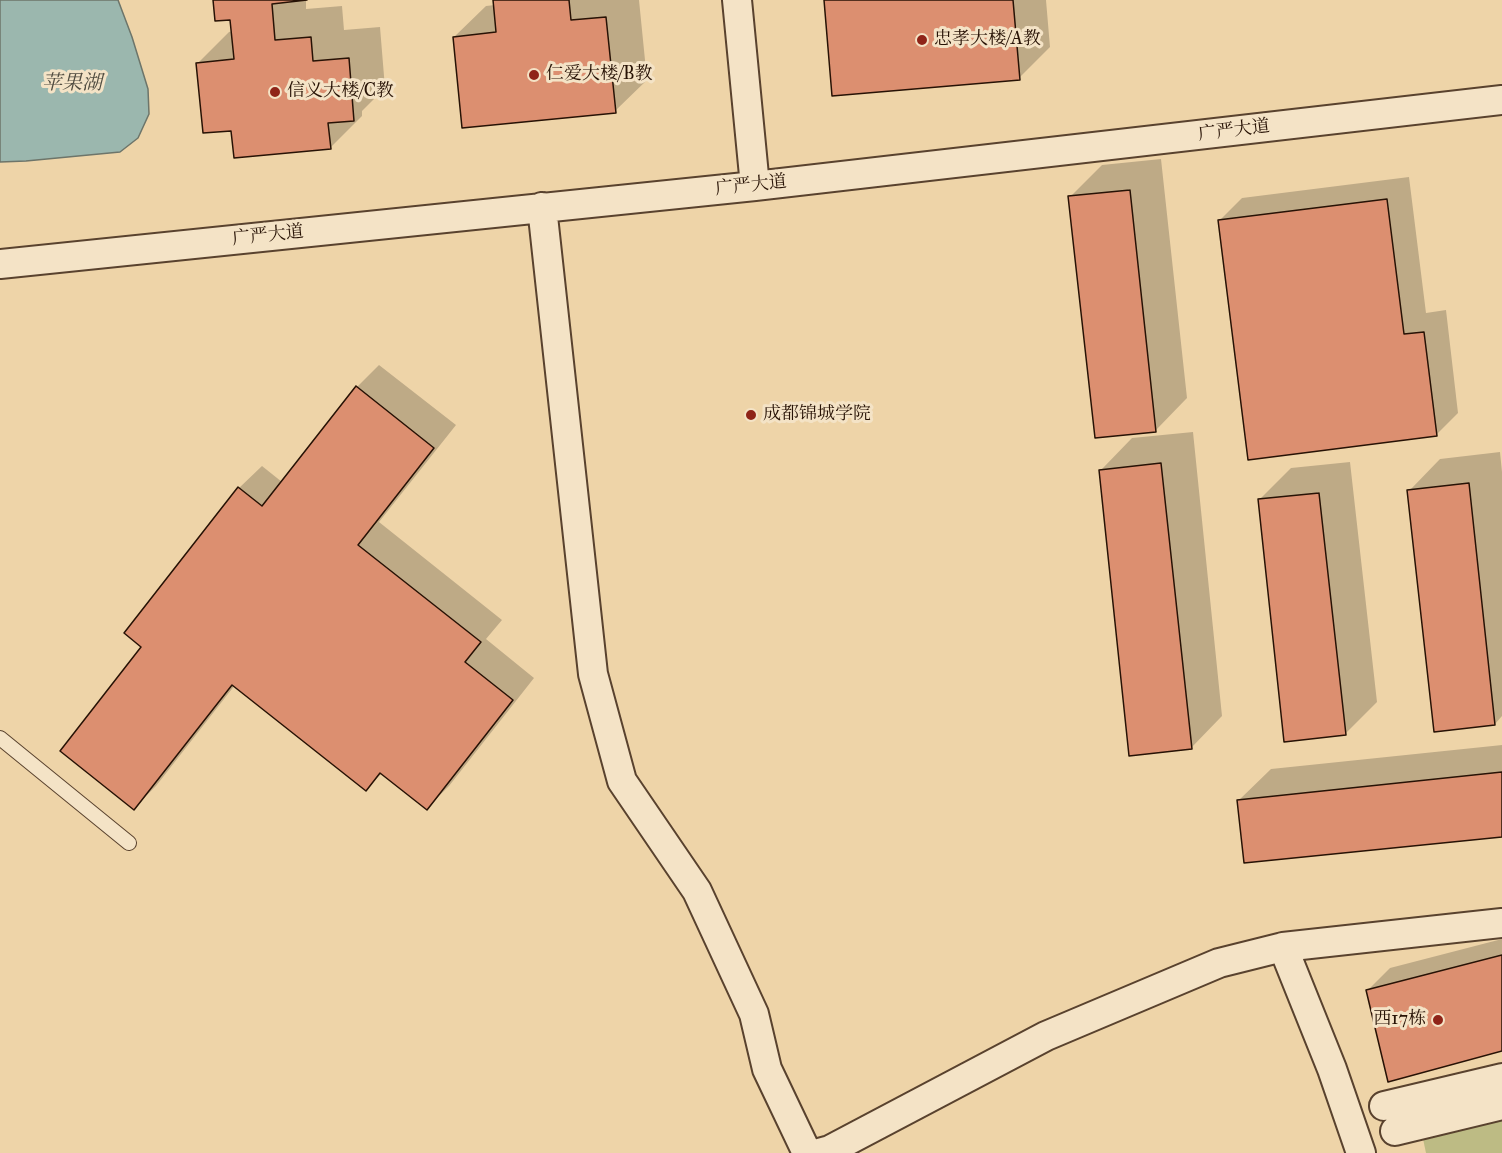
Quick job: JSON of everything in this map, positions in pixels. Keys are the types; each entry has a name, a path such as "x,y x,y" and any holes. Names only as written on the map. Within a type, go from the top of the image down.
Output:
{"street":[{"path":"737,0 755,186"},
{"name":"广严大道","path":"0,264 755,186 1502,100"},
{"path":"542,207 593,674 622,781 697,891 754,1014 767,1069 807,1153"},
{"path":"819,1153 830,1150 1046,1036 1219,963 1283,947 1502,923"},
{"path":"1283,947 1332,1069 1361,1153"},
{"path":"1502,1078 1389,1118 1502,1105"}],"lane":[{"path":"0,738 129,843"}],"shaded area":[{"path":"1502,1116 1502,1153 1426,1153 1422,1134"}],"water":[{"name":"苹果湖","path":"0,0 118,0 148,89 149,114 138,138 120,152 0,162"}],"building":[{"name":"信义大楼/C教","path":"213,0 307,0 272,4 275,40 311,37 313,61 349,58 354,121 328,123 331,149 234,158 231,131 203,133 196,63 234,59 230,20 215,21"},
{"name":"仁爱大楼/B教","path":"493,0 569,0 571,20 606,17 616,113 462,128 453,37 496,32"},
{"name":"忠孝大楼/A教","path":"824,0 1013,0 1020,80 832,96"},
{"path":"1130,190 1156,432 1095,438 1068,196"},
{"path":"1387,199 1404,334 1424,332 1437,436 1248,460 1218,220"},
{"path":"356,386 434,448 358,545 481,642 465,662 513,700 427,810 380,773 366,791 232,685 134,810 60,751 141,647 124,633 238,487 262,506"},
{"path":"1161,463 1192,749 1129,756 1099,470"},
{"path":"1469,483 1495,725 1434,732 1407,490"},
{"path":"1319,493 1346,735 1284,742 1258,499"},
{"path":"1502,772 1502,837 1244,863 1237,800"},
{"name":"西17栋","path":"1502,955 1502,1051 1388,1082 1366,990"}],"place":[{"name":"忠孝大楼/A教","path":"922,40"},
{"name":"仁爱大楼/B教","path":"534,75"},
{"name":"信义大楼/C教","path":"275,92"},
{"name":"成都锦城学院","path":"751,415"},
{"name":"西17栋","path":"1438,1020"}]}
